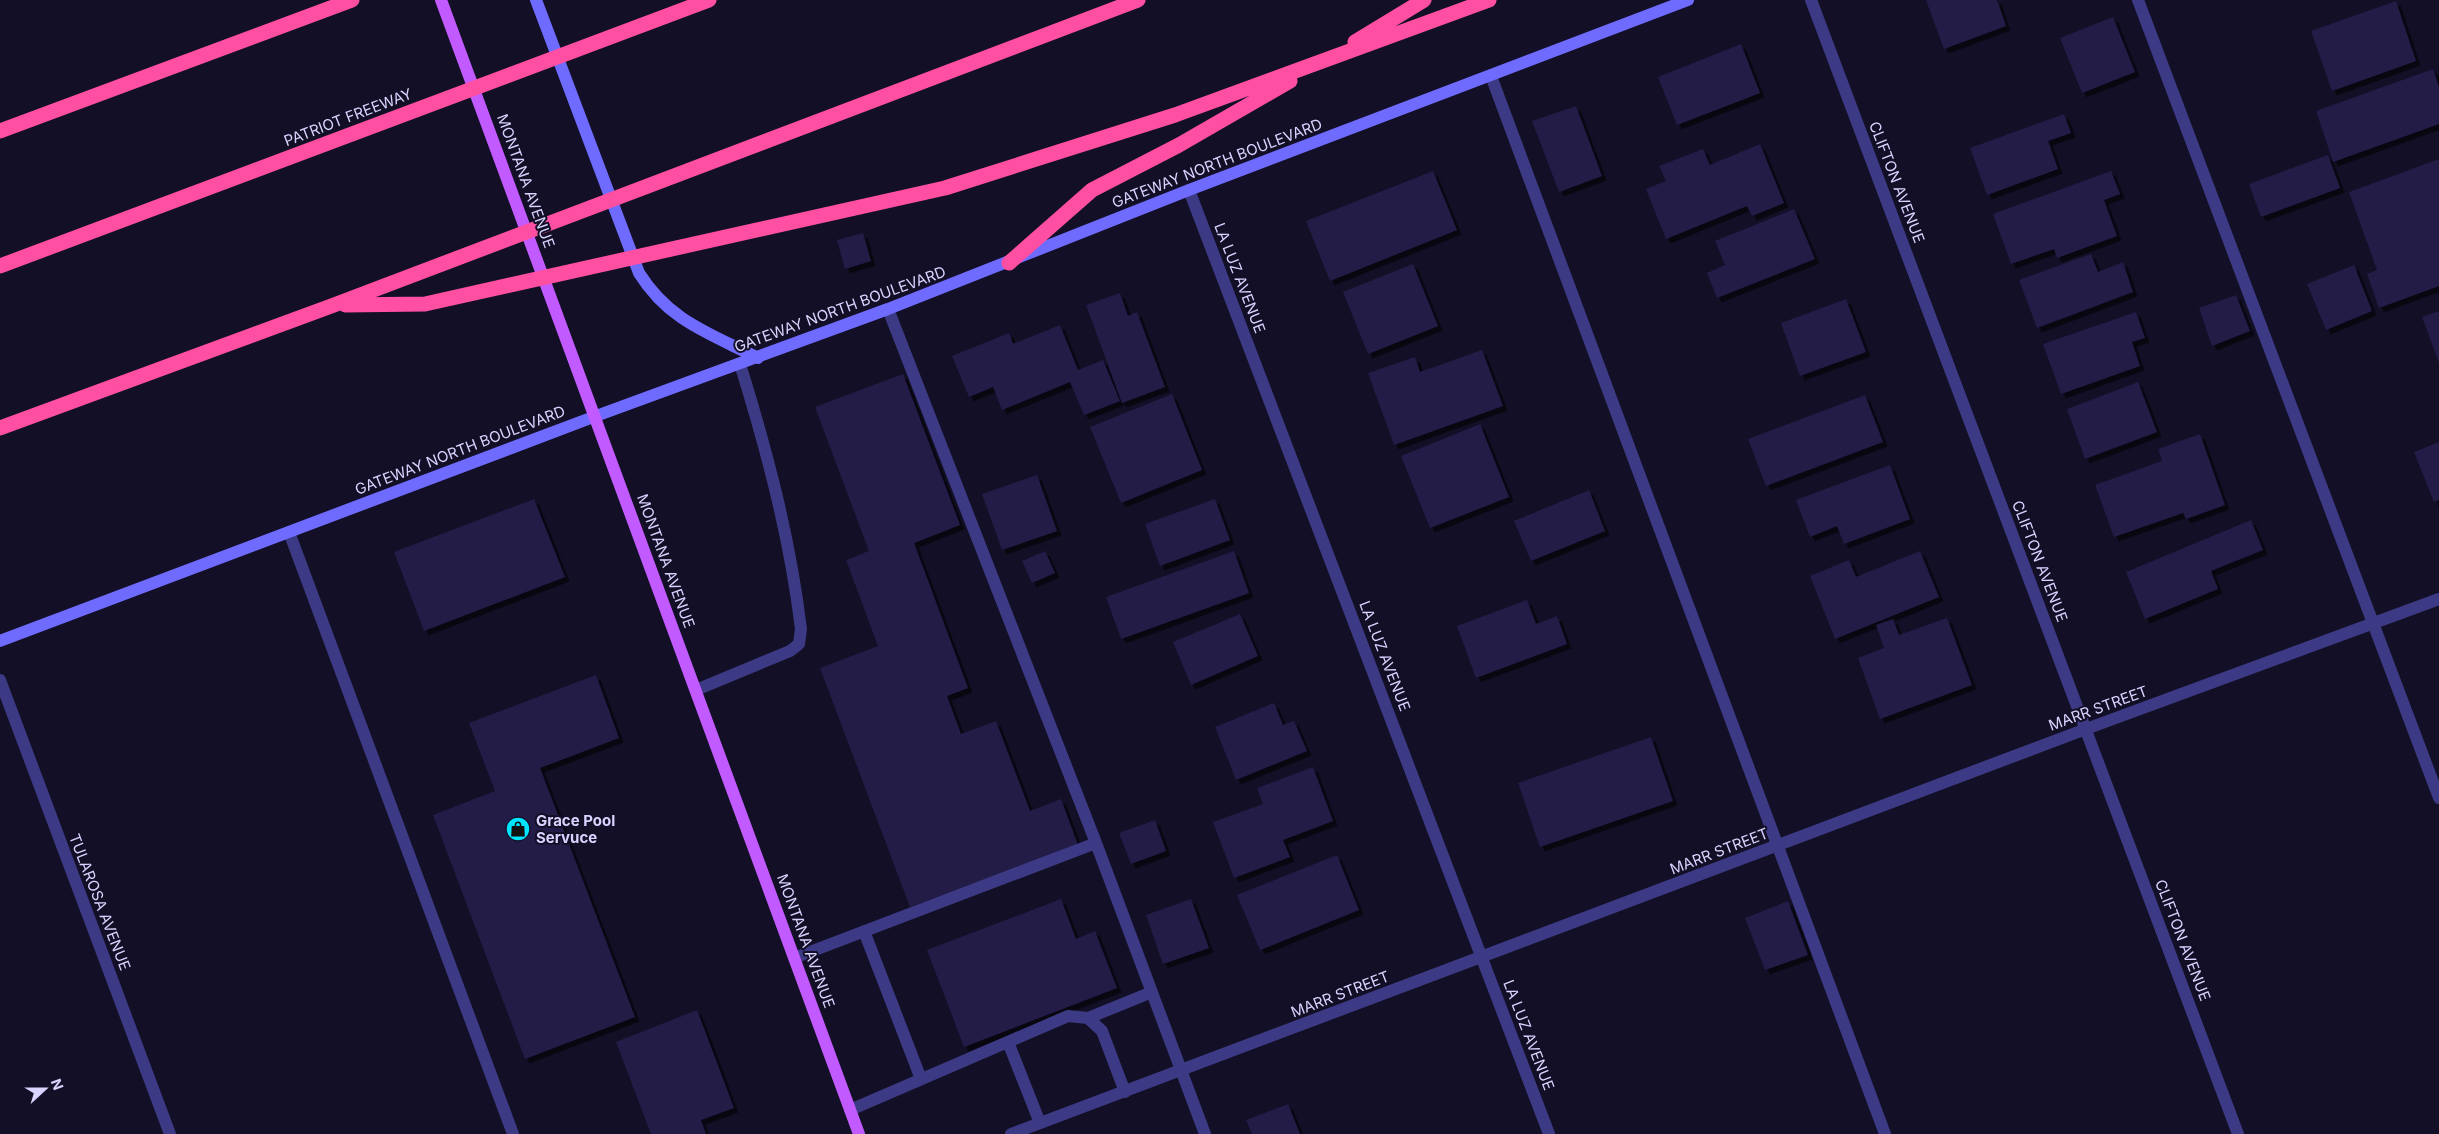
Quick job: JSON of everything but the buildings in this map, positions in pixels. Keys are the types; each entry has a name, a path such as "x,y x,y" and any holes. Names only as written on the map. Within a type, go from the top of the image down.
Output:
{"highway":[{"path":"0,131 352,0"},
{"name":"PATRIOT FREEWAY","path":"0,266 709,0"},
{"path":"0,428 334,305 1138,0"},
{"path":"1010,263 1092,190 1179,145 1424,0"},
{"path":"334,305 425,304 945,188 1175,115 1489,0"}],"main road":[{"name":"MONTANA AVENUE","path":"441,0 596,416 859,1134"},
{"path":"536,0 639,273 651,292 669,310 688,324 758,358"},
{"name":"GATEWAY NORTH BOULEVARD","path":"0,641 596,416 758,358 1010,263 1189,190 1688,0"}],"street":[{"name":"CLIFTON AVENUE","path":"1811,0 2238,1134"},
{"path":"2138,0 2439,798"},
{"path":"1491,76 1885,1134"},
{"name":"LA LUZ AVENUE","path":"1189,190 1549,1134"},
{"path":"888,309 1096,843 1205,1134"},
{"path":"696,690 790,651 799,644 802,629 779,499 767,452 740,364"},
{"path":"289,532 513,1134"},
{"name":"MARR STREET","path":"1011,1134 2086,729 2439,599"},
{"name":"TULAROSA AVENUE","path":"0,680 170,1134"},
{"path":"794,958 1096,843"},
{"path":"864,931 921,1079"},
{"path":"850,1110 1068,1016 1088,1018 1152,992"},
{"path":"1088,1018 1102,1030 1124,1092"},
{"path":"1008,1042 1040,1123"}],"place":[{"name":"Grace Pool Servuce","path":"518,829"}]}
